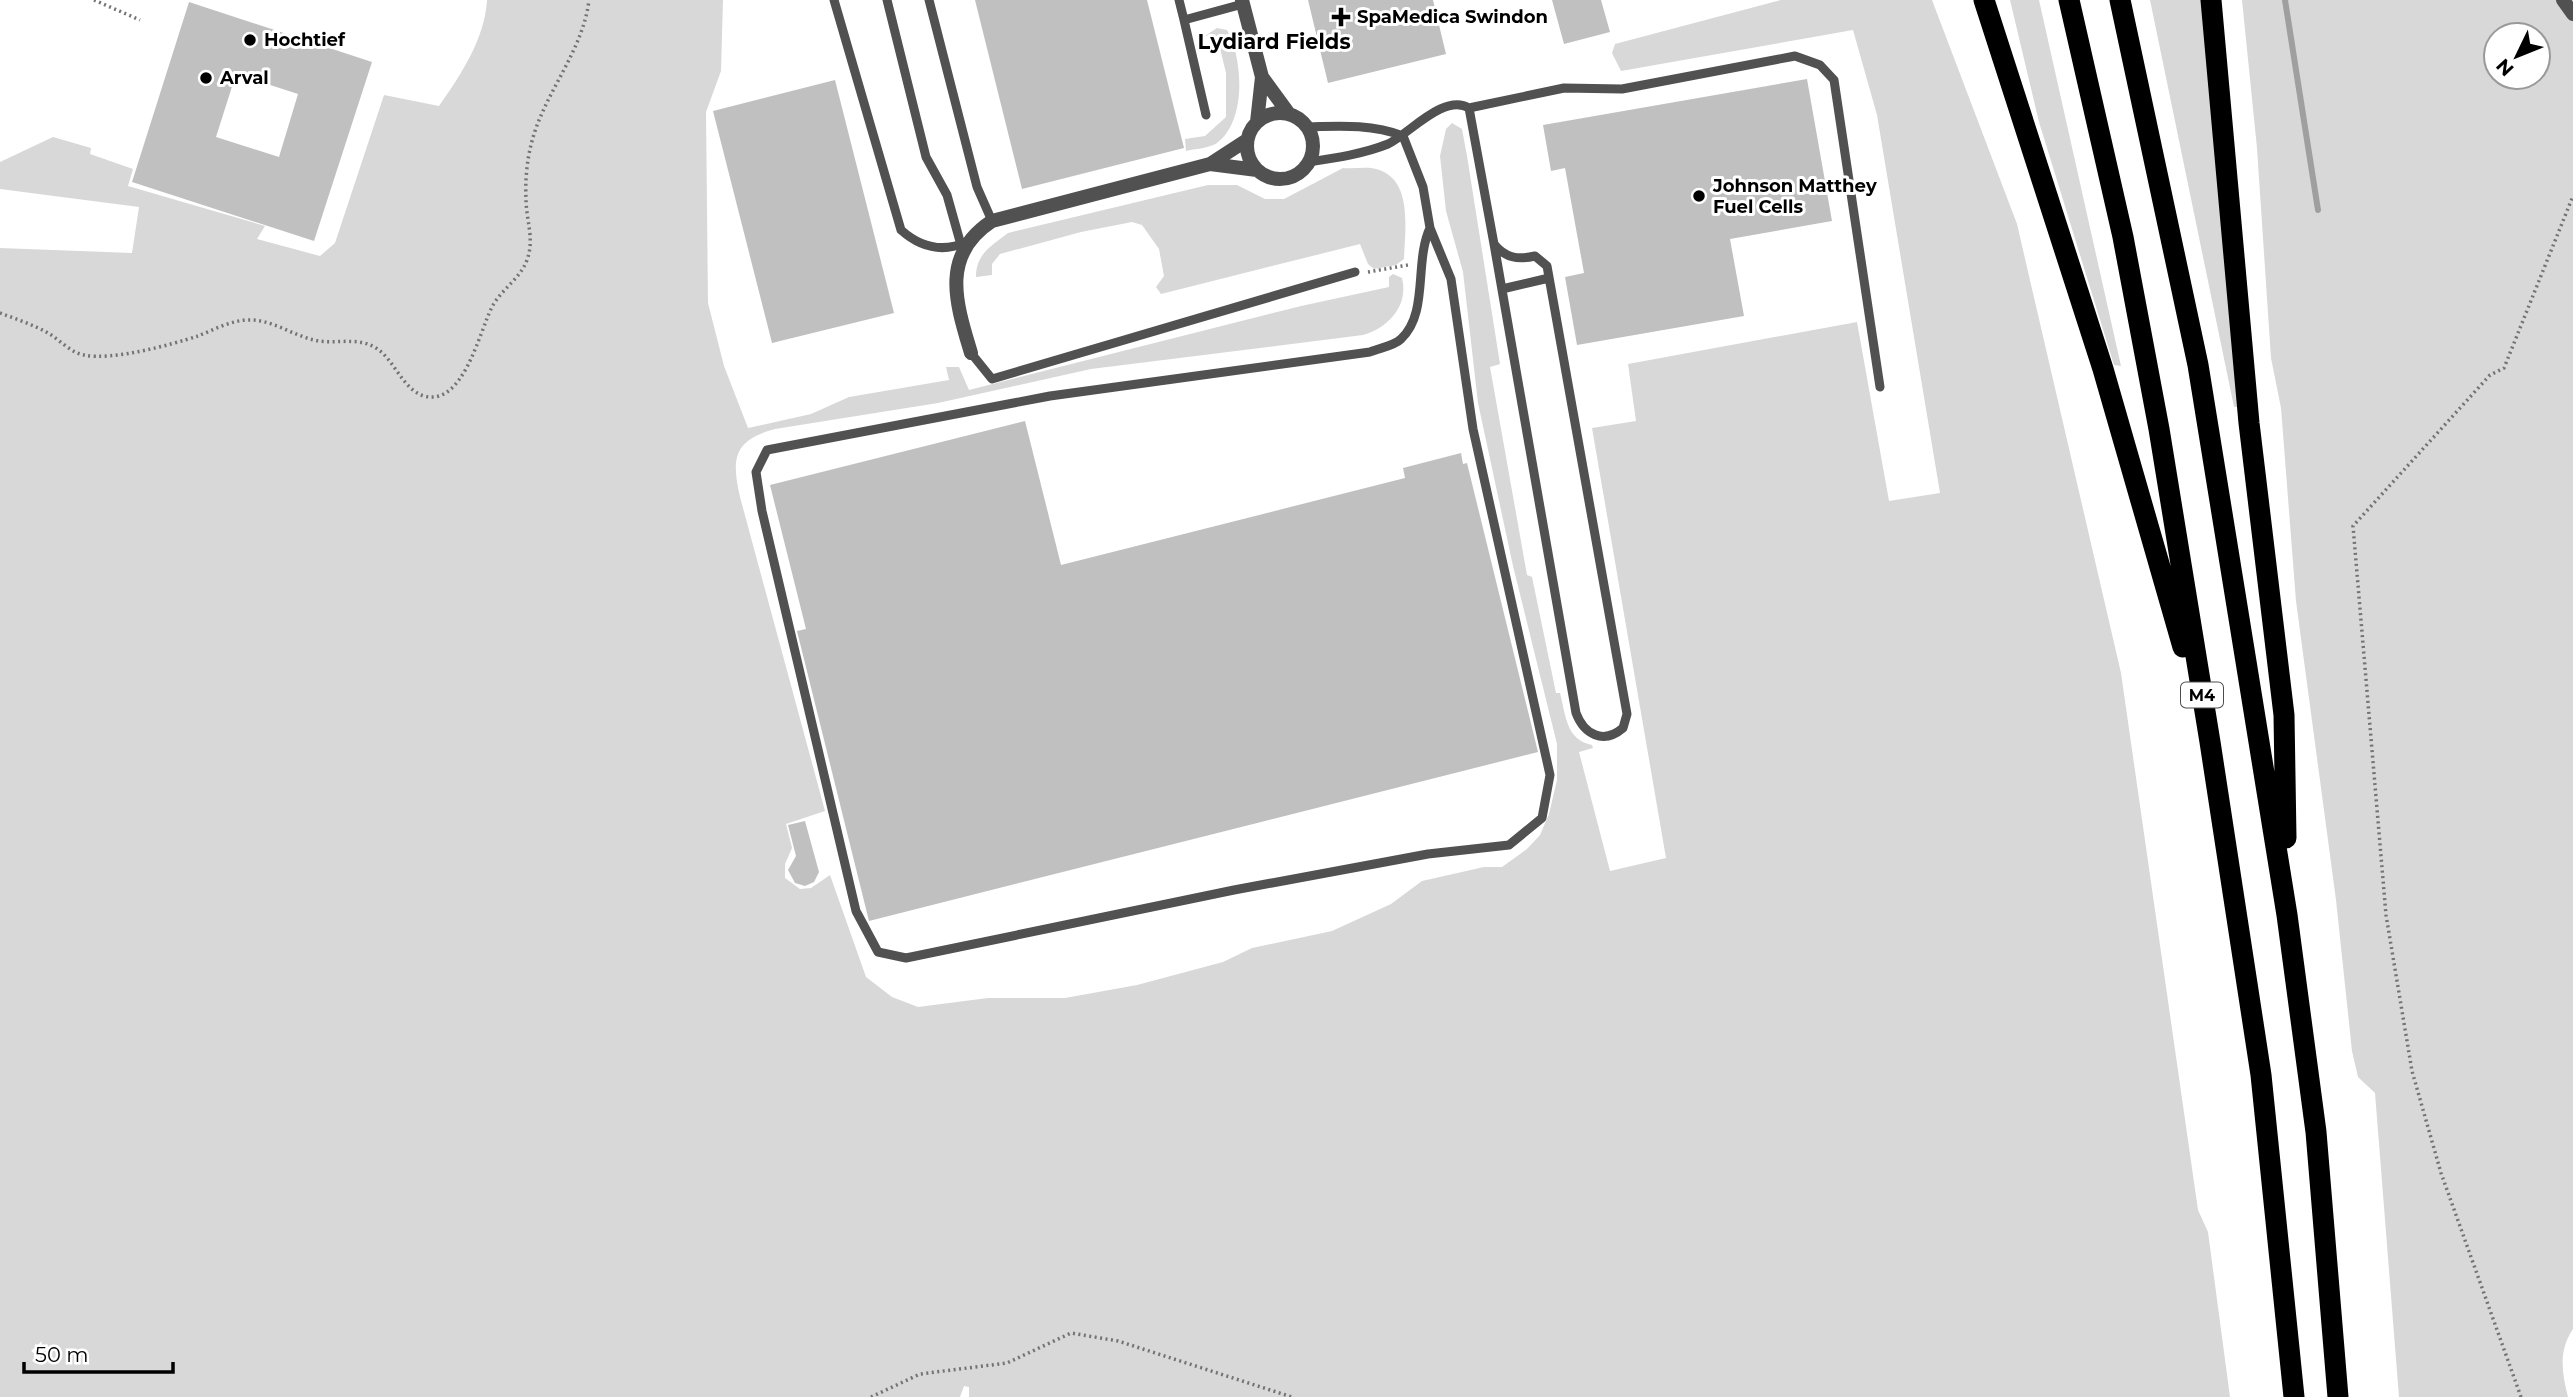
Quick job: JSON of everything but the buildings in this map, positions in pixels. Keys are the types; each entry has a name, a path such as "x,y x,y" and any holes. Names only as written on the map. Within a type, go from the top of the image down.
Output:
{"highway":[{"name":"M4","path":"1984,0 2103,369 2210,742"},
{"name":"M4","path":"2069,0 2123,237 2159,429 2210,742 2261,1075 2294,1397"},
{"path":"2120,0 2198,365 2287,915 2316,1132 2339,1397"},
{"path":"2211,0 2249,423 2284,715 2287,915"}],"street":[{"path":"2563,0 2573,14"},
{"path":"1242,2 1262,77 1289,114 1307,127 1313,149 1300,172 1286,178 1271,178 1257,170 1250,162 1247,140"},
{"path":"971,353 956,285 958,263 965,243 992,221 1210,164 1247,140 1256,122 1262,77"},
{"path":"1256,122 1267,115 1289,114"},
{"path":"1210,164 1257,170"}],"lane":[{"path":"834,0 901,230 916,244 928,248 965,243 947,195 926,157 887,0"},
{"path":"929,0 977,187 992,221"},
{"path":"1179,0 1206,116"},
{"path":"1184,20 1242,2"},
{"path":"1308,162 1359,153 1403,136 1439,110 1457,105 1469,108 1564,88 1622,89 1795,56 1820,65 1833,80 1880,387"},
{"path":"1469,108 1576,713 1586,731 1598,737 1610,735 1623,728 1627,714 1547,266 1541,259 1510,257 1494,244"},
{"path":"1307,127 1372,127 1403,136"},
{"path":"1403,136 1423,187 1430,228 1451,279 1459,317 1473,429 1550,775 1542,818 1509,845 1428,854 1234,890 906,958 878,952 856,911 762,511 756,472 767,450 1050,396 1370,352 1400,341 1413,323 1419,302 1420,261 1430,228"},
{"path":"971,353 992,379 1355,272"},
{"path":"1502,289 1549,278"}],"path":[{"path":"94,0 140,20"},
{"path":"0,313 46,332 82,355 104,357 194,337 246,320 262,321 315,340 362,342 391,360 407,385 424,396 444,395 461,375 501,292 521,273 529,256 531,237 526,200 531,143 549,95 575,47 589,0"},
{"path":"2521,1397 2441,1173 2412,1070 2386,915 2353,526 2490,375 2504,368 2573,196"},
{"path":"1355,272 1380,272 1420,261"},
{"path":"871,1397 920,1374 1007,1363 1071,1334 1118,1341 1292,1397"}],"shaded area":[{"path":"487,0 723,0 721,71 706,112 708,303 724,366 748,428 811,414 849,397 949,380 946,367 959,367 969,390 1301,306 1389,287 1389,277 1393,274 1402,278 1402,298 1394,314 1381,327 1363,335 1091,369 938,403 775,429 751,439 739,452 736,471 740,497 825,811 786,824 792,848 785,864 785,878 800,889 811,888 830,875 866,977 892,997 918,1007 988,998 1065,998 1137,985 1223,962 1252,948 1332,931 1391,904 1422,881 1484,867 1502,867 1527,849 1540,835 1549,814 1557,780 1557,744 1513,566 1478,403 1463,272 1446,211 1440,156 1446,129 1452,123 1462,129 1467,156 1500,364 1490,367 1527,575 1532,577 1556,693 1560,693 1572,732 1593,748 1579,752 1610,871 1666,858 1592,428 1636,421 1628,364 1857,322 1889,501 1940,493 1877,115 1853,30 1621,71 1612,53 1615,44 1781,0 1932,0 2017,224 2121,673 2198,1210 2208,1232 2230,1397 969,1397 969,1387 964,1386 960,1397 0,1397 0,248 132,253 139,207 0,189 0,162 53,137 91,148 90,154 133,169 128,186 265,226 257,239 320,256 335,243 384,95 439,106 477,42"},
{"path":"2010,0 2039,0 2121,366 2114,365 2039,122"},
{"path":"2150,0 2202,0 2240,407 2234,407"},
{"path":"2242,0 2573,0 2573,1329 2563,1354 2568,1397 2399,1397 2375,1093 2358,1077 2352,1051 2336,900 2296,601 2281,408 2271,358 2257,148"},
{"path":"1217,28 1227,30 1236,56 1239,72 1238,105 1227,133 1217,143 1186,151 1185,139 1205,136 1226,117 1226,73 1217,36 1205,36"},
{"path":"1343,168 1371,168 1385,172 1401,191 1405,218 1404,259 1396,265 1374,269 1368,264 1360,244 1161,294 1156,287 1164,276 1159,249 1142,225 1132,222 1081,232 1000,254 992,264 992,275 976,277 982,256 1008,233 1208,185 1237,185 1265,199 1284,199"}],"waterway":[{"path":"2285,0 2318,210"}],"place":[{"name":"SpaMedica Swindon","path":"1341,17"},
{"name":"Hochtief","path":"250,40"},
{"name":"Arval","path":"206,78"},
{"name":"Johnson Matthey Fuel Cells","path":"1699,196"}],"district":[{"name":"Lydiard Fields","path":"1274,41"}]}
